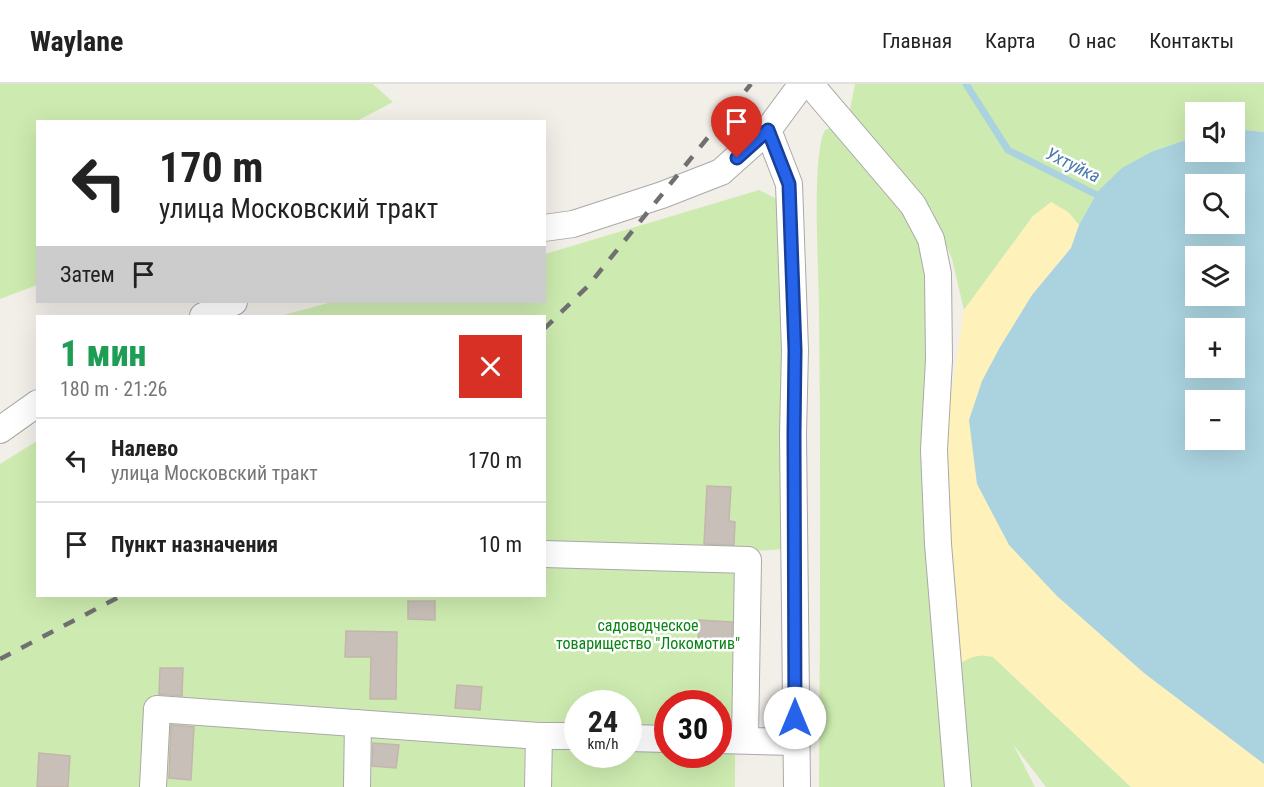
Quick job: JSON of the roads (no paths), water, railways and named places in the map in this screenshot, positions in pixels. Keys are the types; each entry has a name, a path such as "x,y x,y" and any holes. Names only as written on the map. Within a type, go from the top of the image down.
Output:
{"street":[{"path":"546,228 573,224 662,195 721,172 768,130 802,84"},
{"path":"810,84 913,205 931,239 938,274 939,360 934,450 935,485 958,787"},
{"path":"768,130 789,184 795,350 796,787"},
{"path":"205,315 232,303"},
{"path":"0,430 36,405"},
{"path":"546,554 748,560 745,740"},
{"path":"153,787 157,709 564,736"},
{"path":"357,787 358,723"},
{"path":"538,787 539,736"},
{"path":"732,740 795,742"}],"water":[{"path":"1245,130 1264,132 1264,764 1144,673 1057,596 1009,545 977,484 969,420 982,381 1032,295 1071,248 1079,225 1098,191 1122,168 1153,151 1185,140 1185,162 1245,162"}],"waterway":[{"name":"Ухтуйка","path":"966,84 1008,150 1103,198"}],"railway":[{"path":"546,327 588,286 751,84"},
{"path":"0,659 119,597"}],"park label":[{"name":"садоводческое товарищество \"Локомотив\"","path":"648,634"}]}
